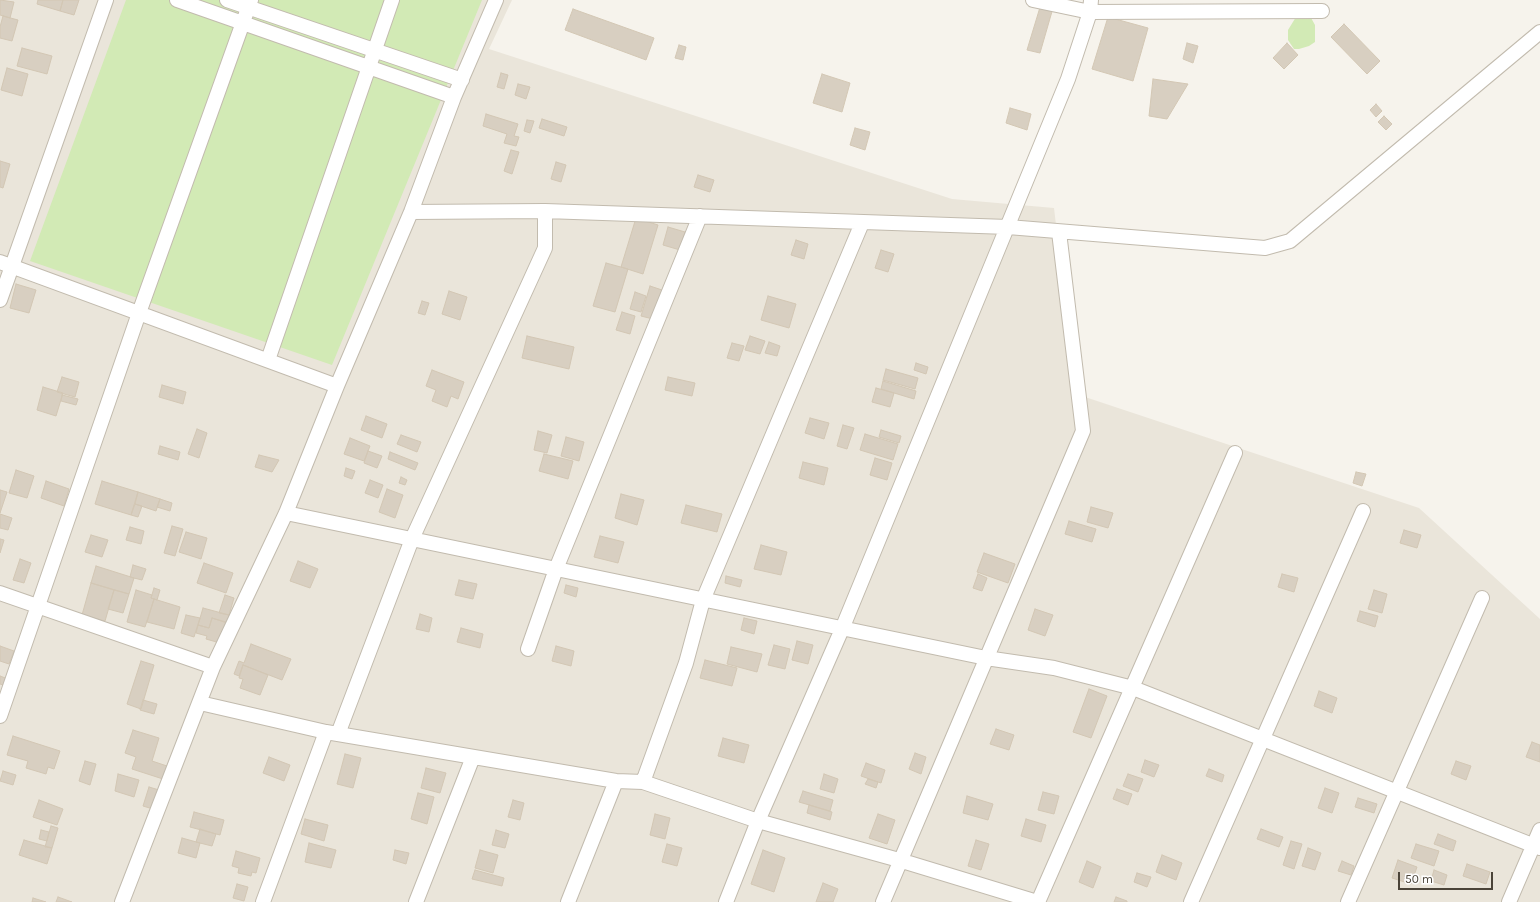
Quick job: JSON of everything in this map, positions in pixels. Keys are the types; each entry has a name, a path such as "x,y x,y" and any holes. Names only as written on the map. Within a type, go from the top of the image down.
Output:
{"street":[{"path":"0,300 6,264 106,0"},
{"path":"177,0 367,68 454,97"},
{"path":"227,0 250,4 374,50 462,80"},
{"path":"268,360 367,68 392,0"},
{"path":"122,902 213,667 286,513 337,386 411,212 454,97 496,0"},
{"path":"1033,0 1090,6 1322,11"},
{"path":"0,716 139,313 250,4"},
{"path":"726,902 758,821 842,629 1008,227 1068,79 1090,6"},
{"path":"411,212 544,211 1008,227 1265,248 1290,240 1540,32"},
{"path":"262,902 412,539 545,248 544,211"},
{"path":"528,649 556,569 700,216"},
{"path":"643,782 686,663 703,600 862,223"},
{"path":"882,902 1083,431 1059,232"},
{"path":"6,264 337,386"},
{"path":"200,703 332,733 616,781 643,782 758,821 899,860 1037,902 1133,688 1235,453"},
{"path":"1191,902 1363,511"},
{"path":"286,513 842,629 986,658 1054,668 1133,688 1537,846"},
{"path":"0,593 213,667"},
{"path":"1348,902 1482,598"},
{"path":"416,902 473,758"},
{"path":"568,902 616,781"},
{"path":"1509,902 1537,846 1540,830"}],"shaded area":[{"path":"0,0 512,0 489,49 952,199 1054,208 1076,394 1419,508 1540,619 1540,902 0,902"}],"green space":[{"path":"126,0 482,0 332,365 30,261"},
{"path":"1310,16 1315,25 1315,42 1309,46 1294,49 1288,40 1288,30 1296,17"}],"building":[{"path":"0,0 14,2 10,18 0,15"},
{"path":"38,0 63,0 60,11 37,4"},
{"path":"63,0 79,0 74,15 60,11"},
{"path":"1041,4 1053,8 1040,53 1027,50"},
{"path":"573,9 654,38 646,60 565,30"},
{"path":"3,16 18,20 12,41 0,38 0,27"},
{"path":"1108,17 1148,28 1133,81 1092,69"},
{"path":"1344,24 1380,61 1367,74 1331,37"},
{"path":"1187,43 1198,46 1193,63 1183,59"},
{"path":"1287,43 1298,55 1284,69 1273,58"},
{"path":"679,45 686,47 683,60 675,58"},
{"path":"22,48 52,56 47,74 17,66"},
{"path":"7,68 28,74 22,96 1,90"},
{"path":"501,73 508,75 504,89 497,87"},
{"path":"822,74 850,83 842,112 813,103"},
{"path":"1153,79 1188,84 1167,119 1149,116"},
{"path":"518,84 530,87 526,99 515,95"},
{"path":"1376,104 1382,111 1376,117 1370,110"},
{"path":"1010,108 1031,114 1027,130 1006,123"},
{"path":"486,114 518,124 514,136 519,137 516,146 504,143 507,134 483,126"},
{"path":"1384,116 1392,124 1386,130 1378,122"},
{"path":"542,119 567,127 564,136 539,128"},
{"path":"527,120 534,121 530,133 524,131"},
{"path":"855,128 870,132 865,150 850,145"},
{"path":"511,150 519,152 512,174 504,171"},
{"path":"0,161 10,164 3,188 0,187"},
{"path":"556,162 566,165 561,182 551,179"},
{"path":"698,175 714,180 710,192 694,187"},
{"path":"636,218 658,225 643,274 621,267"},
{"path":"668,227 685,232 680,250 663,245"},
{"path":"796,240 808,244 804,259 791,255"},
{"path":"881,250 894,254 888,272 875,268"},
{"path":"606,263 628,269 615,312 593,306"},
{"path":"16,284 36,290 29,313 10,308"},
{"path":"650,286 662,290 653,319 641,316"},
{"path":"449,291 467,297 460,320 442,314"},
{"path":"635,292 646,296 641,312 630,309"},
{"path":"768,296 796,304 789,328 761,320"},
{"path":"422,301 429,303 425,315 418,313"},
{"path":"622,312 635,316 630,334 616,330"},
{"path":"527,336 574,347 569,369 522,358"},
{"path":"750,336 765,341 760,354 745,350"},
{"path":"769,342 780,346 777,356 765,353"},
{"path":"732,343 744,346 739,361 727,358"},
{"path":"916,363 928,367 926,374 914,370"},
{"path":"886,369 918,378 915,389 883,380"},
{"path":"432,370 464,382 458,399 451,396 447,407 432,401 436,390 426,386"},
{"path":"62,377 79,382 75,397 57,392"},
{"path":"668,377 695,383 692,396 665,390"},
{"path":"883,381 916,391 914,399 881,389"},
{"path":"162,385 186,392 183,404 159,397"},
{"path":"43,387 63,393 56,416 37,410"},
{"path":"876,388 894,393 890,407 872,402"},
{"path":"62,395 78,399 76,405 61,401"},
{"path":"366,416 387,424 382,438 361,430"},
{"path":"810,418 829,423 824,439 805,433"},
{"path":"843,425 854,428 847,449 837,446"},
{"path":"197,429 207,433 199,458 188,454"},
{"path":"881,430 901,436 899,443 879,437"},
{"path":"538,431 552,435 547,453 534,450"},
{"path":"865,434 898,444 893,460 860,450"},
{"path":"401,435 421,442 417,452 397,444"},
{"path":"566,437 584,442 579,461 561,456"},
{"path":"350,438 370,446 364,461 344,454"},
{"path":"160,446 180,452 178,460 158,454"},
{"path":"368,451 382,456 377,468 364,463"},
{"path":"390,452 418,463 415,470 388,459"},
{"path":"544,454 573,461 568,479 539,471"},
{"path":"259,455 279,460 272,472 255,467"},
{"path":"875,458 892,463 887,480 870,475"},
{"path":"803,462 828,468 824,485 799,478"},
{"path":"346,468 355,471 352,479 344,476"},
{"path":"16,470 34,476 27,498 9,493"},
{"path":"1356,472 1366,474 1362,486 1353,483"},
{"path":"401,477 407,480 405,485 399,483"},
{"path":"370,480 383,485 378,498 365,493"},
{"path":"46,481 69,489 64,506 41,498"},
{"path":"102,481 138,492 131,515 95,504"},
{"path":"387,489 403,495 395,518 379,512"},
{"path":"0,490 7,492 0,513"},
{"path":"138,492 160,499 156,511 135,504"},
{"path":"621,494 644,500 637,525 615,518"},
{"path":"160,499 172,503 170,511 157,507"},
{"path":"135,504 142,506 138,517 131,515"},
{"path":"686,505 722,514 717,532 681,523"},
{"path":"1091,507 1113,513 1108,528 1087,522"},
{"path":"0,514 12,518 8,530 0,528"},
{"path":"1069,521 1096,529 1092,542 1065,534"},
{"path":"172,526 183,529 175,556 164,553"},
{"path":"130,527 144,531 141,544 126,540"},
{"path":"1404,530 1421,535 1417,548 1400,543"},
{"path":"186,532 207,538 201,559 179,552"},
{"path":"91,535 108,540 102,557 85,552"},
{"path":"600,536 624,542 618,563 594,557"},
{"path":"0,539 4,540 0,553"},
{"path":"761,545 787,552 781,575 754,569"},
{"path":"984,553 1015,564 1008,583 977,572"},
{"path":"20,559 31,563 24,583 13,580"},
{"path":"298,561 318,569 310,588 290,581"},
{"path":"204,563 233,573 226,593 197,583"},
{"path":"133,565 146,569 142,580 130,577"},
{"path":"96,566 134,578 129,594 91,583"},
{"path":"978,574 987,578 982,591 973,588"},
{"path":"1282,574 1298,578 1294,592 1278,587"},
{"path":"726,576 742,580 740,587 725,583"},
{"path":"459,580 477,584 473,599 455,595"},
{"path":"91,583 114,590 105,621 82,615"},
{"path":"566,585 578,588 576,597 564,593"},
{"path":"154,588 160,590 157,600 151,598"},
{"path":"114,590 129,594 123,613 108,609"},
{"path":"136,590 152,595 151,598 154,599 145,627 127,622"},
{"path":"1374,590 1387,594 1382,613 1368,609"},
{"path":"225,595 234,598 229,615 219,613"},
{"path":"154,599 180,607 174,629 147,622"},
{"path":"203,608 229,615 227,623 212,618 209,628 198,625"},
{"path":"1035,609 1053,615 1045,636 1028,630"},
{"path":"1360,611 1378,616 1375,627 1357,621"},
{"path":"420,614 432,618 429,632 416,629"},
{"path":"186,615 200,618 194,637 181,633"},
{"path":"212,618 226,622 220,643 206,639 207,636 196,633 198,625 209,628"},
{"path":"744,618 757,621 754,634 741,630"},
{"path":"461,628 483,634 480,648 457,642"},
{"path":"797,641 813,645 808,664 792,660"},
{"path":"251,644 291,659 282,680 243,665 239,676 234,674 239,661 244,663"},
{"path":"774,645 790,649 785,669 768,665"},
{"path":"0,646 14,651 9,664 0,661"},
{"path":"556,646 574,651 571,666 552,661"},
{"path":"731,647 762,654 757,672 727,664"},
{"path":"705,660 737,668 732,686 700,678"},
{"path":"141,661 154,665 141,709 127,704"},
{"path":"243,665 268,675 260,695 240,688 243,679 239,678"},
{"path":"0,676 8,679 6,686 0,684"},
{"path":"1089,689 1107,696 1091,738 1073,732"},
{"path":"1319,691 1337,698 1332,713 1314,706"},
{"path":"143,700 157,704 154,714 140,710"},
{"path":"996,729 1014,735 1009,750 990,744"},
{"path":"133,730 159,738 152,761 167,766 163,779 132,769 136,757 125,753"},
{"path":"13,736 60,751 54,769 48,767 46,774 26,768 28,761 7,755"},
{"path":"723,738 749,745 744,763 718,756"},
{"path":"1532,742 1540,745 1540,762 1526,757"},
{"path":"915,753 926,757 921,774 909,769"},
{"path":"345,754 361,758 353,788 337,784"},
{"path":"269,757 290,765 284,781 263,773"},
{"path":"1145,760 1159,765 1154,777 1141,772"},
{"path":"85,761 96,764 90,785 79,781"},
{"path":"1456,761 1471,766 1466,780 1451,774"},
{"path":"866,763 885,770 881,783 861,776"},
{"path":"426,768 446,773 440,793 421,788"},
{"path":"1209,769 1224,775 1222,782 1206,776"},
{"path":"3,771 16,775 13,785 0,781"},
{"path":"118,774 139,780 134,797 115,791"},
{"path":"824,774 838,779 834,793 820,789"},
{"path":"1128,774 1143,779 1138,792 1123,786"},
{"path":"868,779 878,782 876,788 865,784"},
{"path":"149,787 159,790 153,809 143,806"},
{"path":"1325,788 1339,793 1332,813 1318,808"},
{"path":"1117,789 1132,794 1128,805 1113,799"},
{"path":"803,791 833,800 830,811 799,802"},
{"path":"1043,792 1059,796 1054,814 1038,810"},
{"path":"418,793 434,797 427,824 411,819"},
{"path":"967,796 993,804 988,820 963,813"},
{"path":"1358,798 1377,804 1374,813 1355,807"},
{"path":"39,800 63,809 57,825 33,817"},
{"path":"513,800 524,803 520,820 508,817"},
{"path":"809,805 832,812 830,820 807,813"},
{"path":"194,812 224,820 220,835 190,827"},
{"path":"655,814 670,818 665,839 650,835"},
{"path":"878,814 895,820 887,844 869,838"},
{"path":"305,819 328,825 324,841 301,834"},
{"path":"1026,819 1046,825 1041,842 1021,836"},
{"path":"51,826 58,828 52,848 45,847"},
{"path":"200,829 216,834 212,846 196,842"},
{"path":"1261,829 1283,837 1279,847 1257,839"},
{"path":"41,830 49,832 47,841 39,839"},
{"path":"496,830 509,834 505,848 492,845"},
{"path":"1438,834 1456,841 1453,851 1434,844"},
{"path":"182,838 200,843 196,858 178,853"},
{"path":"24,840 52,848 47,864 19,855"},
{"path":"976,840 989,844 981,870 968,866"},
{"path":"1291,841 1302,844 1294,869 1283,865"},
{"path":"309,843 336,850 331,868 305,862"},
{"path":"667,844 682,848 677,866 662,862"},
{"path":"1416,844 1439,851 1434,866 1411,858"},
{"path":"1308,848 1321,853 1315,870 1302,866"},
{"path":"395,850 409,853 406,864 393,860"},
{"path":"480,850 498,855 493,873 475,868"},
{"path":"763,850 785,858 774,892 751,884"},
{"path":"236,851 260,858 256,873 252,872 251,876 238,873 239,868 232,866"},
{"path":"1162,855 1182,863 1176,880 1156,872"},
{"path":"1398,860 1417,867 1411,884 1392,878"},
{"path":"1087,861 1101,867 1093,888 1079,882"},
{"path":"1342,861 1354,866 1351,875 1338,871"},
{"path":"1467,864 1490,872 1486,884 1463,876"},
{"path":"475,870 504,878 502,886 472,879"},
{"path":"1434,870 1447,875 1444,885 1431,881"},
{"path":"1137,873 1151,877 1147,887 1134,882"},
{"path":"823,883 838,889 833,902 816,902"},
{"path":"237,884 248,887 244,901 233,898"},
{"path":"58,897 72,902 56,902"},
{"path":"1116,897 1127,901 1127,902 1114,902"},
{"path":"33,898 46,902 32,902"}]}
